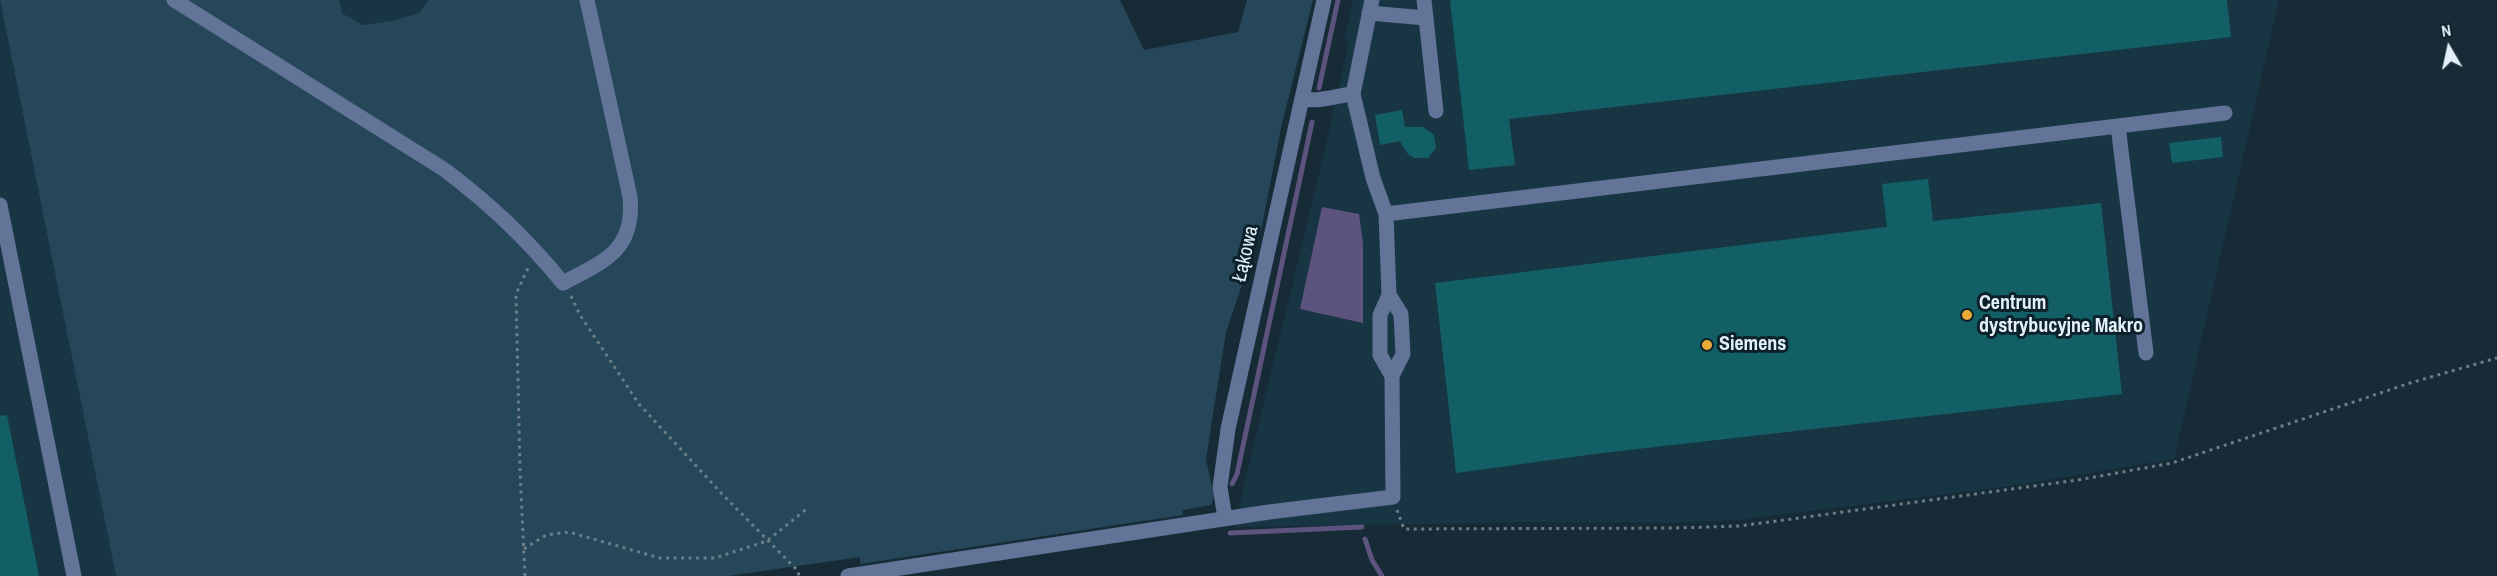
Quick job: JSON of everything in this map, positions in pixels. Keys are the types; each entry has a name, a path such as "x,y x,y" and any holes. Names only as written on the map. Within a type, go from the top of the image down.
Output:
{"street":[{"path":"174,0 445,170 486,201 532,247 563,284 615,251 624,240 632,217 630,196 587,0"},
{"name":"Łąkowa","path":"1225,518 1220,488 1223,457 1324,0"},
{"path":"1424,0 1436,111"},
{"path":"1392,376 1380,355 1380,315 1389,296 1386,214 1373,178 1353,94 1371,6 1426,18"},
{"path":"1303,99 1318,101 1336,95 1353,94"},
{"path":"1386,214 2225,113"},
{"path":"2118,126 2146,353"},
{"path":"0,205 74,576"},
{"path":"848,576 1225,518 1393,496 1392,376 1403,354 1401,314 1389,296"}],"path":[{"path":"525,576 516,294 528,270 532,247"},
{"path":"563,284 573,298 580,315 639,404 783,558 798,571 799,576"},
{"path":"1393,496 1404,529 1674,528 1751,524 2067,482 2172,463 2410,383 2497,358"},
{"path":"524,549 546,535 569,532 660,558 715,558 767,541 809,507"}],"shaded area":[{"path":"0,0 82,408 116,576 0,576"},
{"path":"0,0 339,0 342,13 363,25 391,21 419,13 429,0 1120,0 1144,50 1238,32 1247,0 1313,0 1281,128 1262,226 1226,332 1206,459 1214,497 1211,505 1183,510 1183,515 860,564 860,557 728,576 116,576"},
{"path":"339,0 429,0 419,13 391,21 362,25 341,12"},
{"path":"1353,0 2279,0 2174,459 2011,486 1737,520 1669,523 1534,522 1234,527 1325,149 1348,46 1345,36"},
{"path":"1322,207 1359,214 1363,243 1363,323 1300,309"}],"building":[{"path":"1450,0 2227,0 2231,37 1509,119 1515,165 1469,170"},
{"path":"1402,110 1405,127 1423,127 1434,135 1436,148 1428,158 1414,158 1408,154 1400,141 1380,145 1375,115"},
{"path":"2221,137 2223,157 2172,163 2169,143"},
{"path":"1928,179 1933,221 2101,203 2122,394 1602,453 1456,473 1435,283 1887,227 1882,184"},
{"path":"7,415 39,576 0,576 0,416"}],"waterway":[{"path":"1319,88 1338,0"},
{"path":"1232,484 1237,474 1312,122"},
{"path":"1230,533 1362,527"},
{"path":"1365,539 1372,560 1382,576"}],"place":[{"name":"Centrum dystrybucyjne Makro","path":"1967,315"},
{"name":"Siemens","path":"1707,345"}]}
